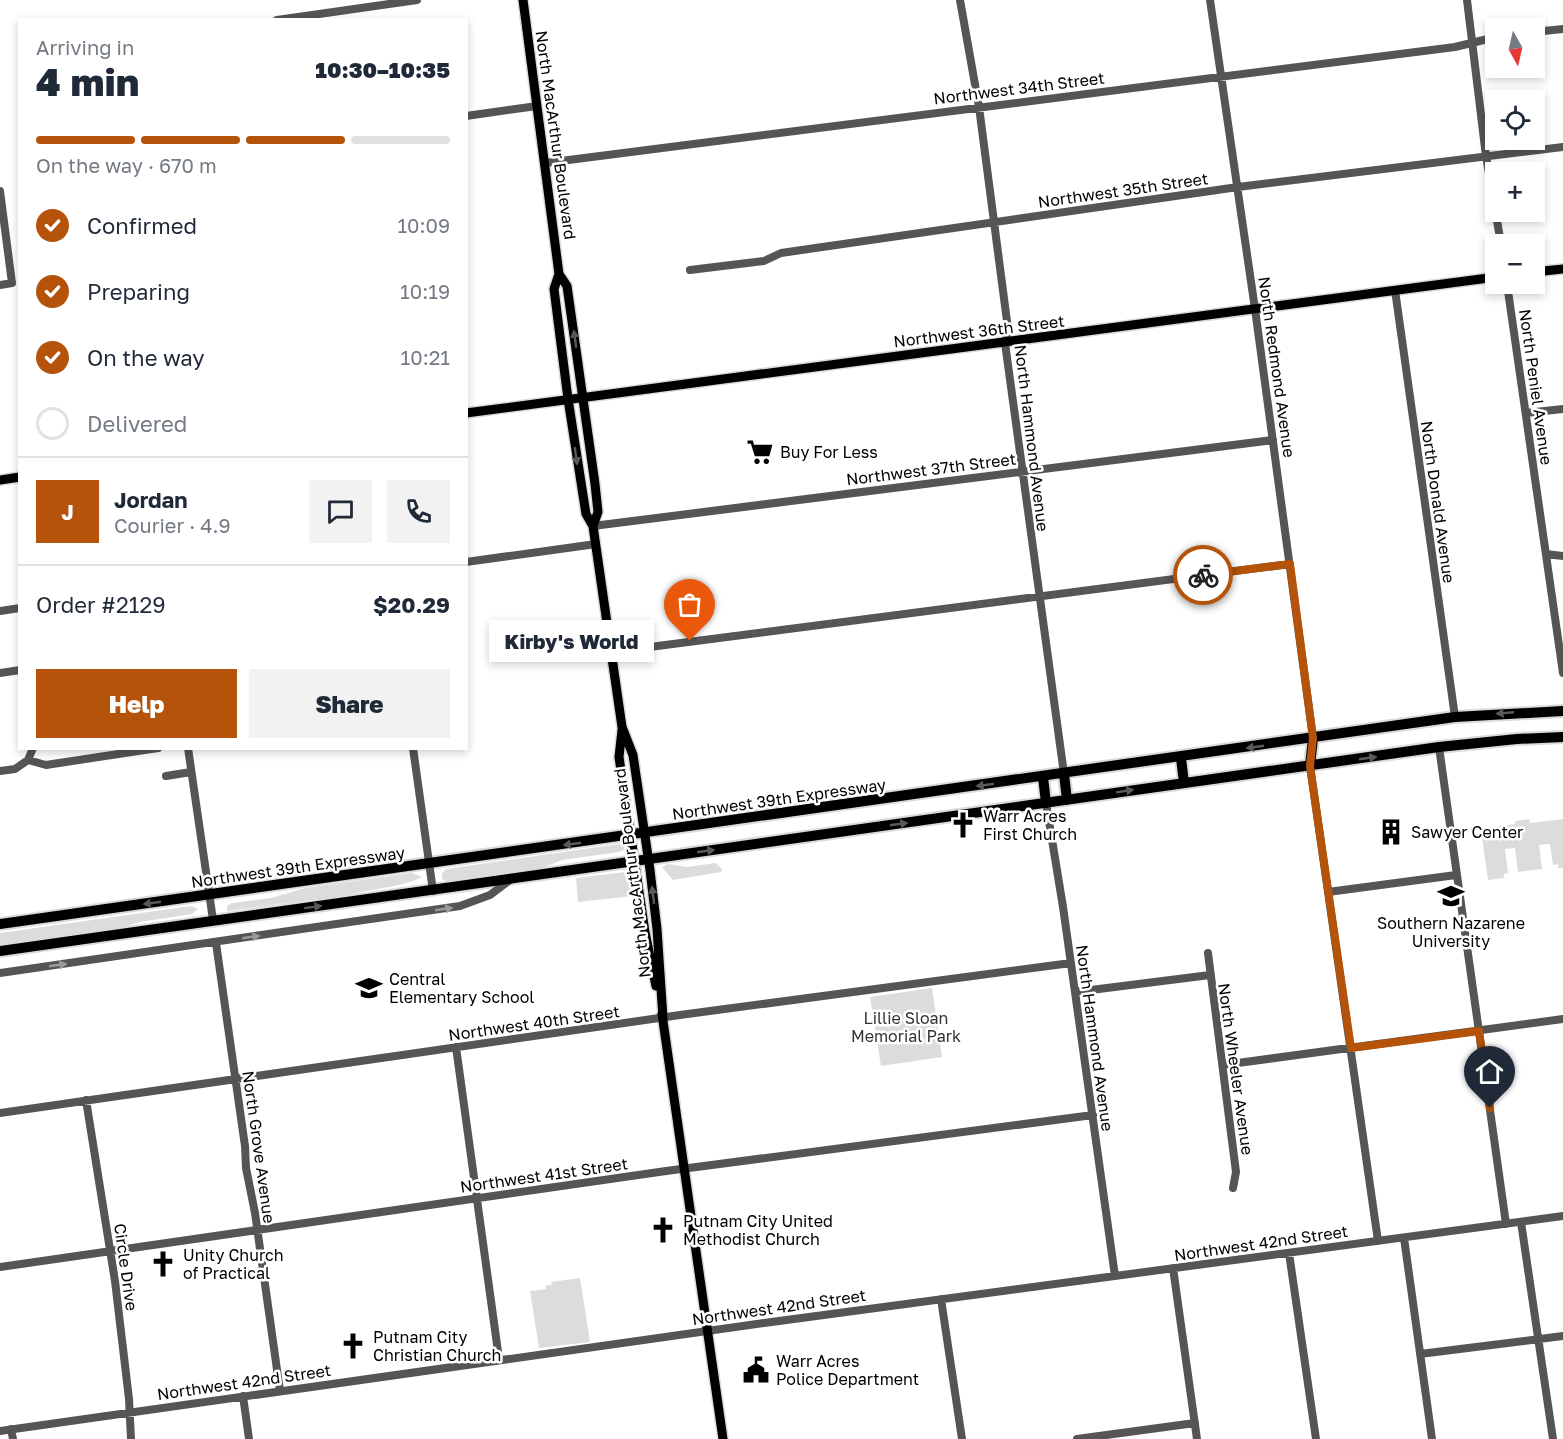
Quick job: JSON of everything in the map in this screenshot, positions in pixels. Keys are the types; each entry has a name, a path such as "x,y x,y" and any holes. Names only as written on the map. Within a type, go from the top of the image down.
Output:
{"highway":[{"name":"Northwest 39th Expressway","path":"0,924 1180,758 1455,717 1563,711"},
{"path":"0,951 1439,747 1563,737"},
{"path":"1310,766 1313,738"},
{"path":"1180,758 1184,783"},
{"path":"1064,774 1067,800"},
{"path":"1043,777 1046,803"}],"main road":[{"name":"North MacArthur Boulevard","path":"523,0 559,273 567,286 584,397 598,512 593,526"},
{"path":"1545,271 1563,269"},
{"name":"North MacArthur Boulevard","path":"559,273 554,289 568,399 586,514 593,526 596,544 622,727 633,755 657,929 663,1018"},
{"name":"Northwest 36th Street","path":"468,413 1485,278"},
{"path":"0,480 18,477"},
{"name":"North MacArthur Boulevard","path":"622,727 619,757 630,836 645,932 663,1018 723,1439"}],"street":[{"path":"291,18 417,0"},
{"name":"North Hammond Avenue","path":"960,0 979,107 1008,329 1005,343 1064,774"},
{"name":"North Redmond Avenue","path":"1210,0 1255,309 1313,738"},
{"path":"1467,0 1486,156 1499,234"},
{"path":"1545,31 1563,29"},
{"name":"Northwest 34th Street","path":"545,163 1455,47 1485,39"},
{"path":"468,116 537,106"},
{"name":"Northwest 35th Street","path":"690,270 764,261 781,254 1238,188 1563,147"},
{"path":"0,191 12,283 0,285"},
{"name":"North Donald Avenue","path":"1395,290 1455,717"},
{"name":"North Peniel Avenue","path":"1508,294 1563,673"},
{"path":"1526,413 1563,409"},
{"name":"Northwest 37th Street","path":"593,526 1273,440"},
{"path":"468,562 596,544"},
{"path":"1546,554 1563,556"},
{"path":"611,652 1290,564"},
{"path":"0,611 18,608"},
{"path":"0,673 18,670"},
{"path":"1439,747 1506,1224"},
{"path":"0,771 15,769 28,760 32,750"},
{"path":"28,760 46,765 146,750"},
{"path":"188,750 213,920"},
{"path":"413,750 434,891"},
{"path":"1310,766 1378,1241"},
{"path":"165,776 191,772"},
{"name":"North Hammond Avenue","path":"1046,803 1076,992 1115,1276"},
{"path":"1328,892 1456,875"},
{"path":"0,973 460,906 490,895 510,880"},
{"name":"North Grove Avenue","path":"216,943 236,1078 246,1168 252,1188 280,1391"},
{"name":"North Wheeler Avenue","path":"1208,953 1236,1172 1233,1188"},
{"name":"Northwest 40th Street","path":"0,1113 663,1018 1071,963"},
{"path":"1076,992 1210,975"},
{"path":"1223,1065 1563,1019"},
{"path":"456,1047 499,1359"},
{"name":"Circle Drive","path":"86,1100 111,1251 131,1439"},
{"name":"Northwest 41st Street","path":"0,1267 685,1169 1093,1115"},
{"name":"Northwest 42nd Street","path":"0,1431 708,1330 1563,1216"},
{"path":"1521,1222 1552,1439"},
{"path":"1404,1238 1432,1439"},
{"path":"1289,1253 1316,1439"},
{"path":"1173,1268 1197,1439"},
{"path":"941,1299 962,1439"},
{"path":"1420,1354 1563,1336"},
{"path":"243,1396 249,1439"},
{"path":"1077,1439 1195,1423"},
{"path":"11,1429 13,1439"}],"green space":[{"path":"1529,819 1530,823 1563,819 1563,868 1558,868 1558,864 1553,865 1550,844 1539,845 1542,869 1518,872 1515,848 1505,849 1508,873 1504,874 1504,878 1488,880 1482,837 1486,836 1485,828 1515,824 1515,821"},
{"path":"619,844 624,846 624,850 562,860 542,868 447,881 442,879 442,873 446,869"},
{"path":"716,863 722,869 721,872 673,880 662,867 668,864 687,867"},
{"path":"625,872 630,877 633,896 578,902 576,878"},
{"path":"412,873 422,877 349,895 227,911 227,906 232,903 271,898 305,888"},
{"path":"191,906 198,909 192,914 140,922 124,927 0,945 0,933"},
{"name":"Lillie Sloan Memorial Park","path":"932,988 942,1057 881,1066 870,997"},
{"path":"580,1278 590,1342 539,1348 530,1291 546,1289 546,1285 552,1285 551,1282"}],"way so far":[{"path":"690,641 1203,575"}],"place":[{"name":"Buy For Less","path":"760,452"},
{"name":"Kirby's World","path":"690,641"},
{"name":"Warr Acres First Church","path":"963,825"},
{"name":"Sawyer Center","path":"1391,832"},
{"name":"Southern Nazarene University","path":"1451,896"},
{"name":"Central Elementary School","path":"369,988"},
{"name":"Putnam City United Methodist Church","path":"663,1230"},
{"name":"Unity Church of Practical","path":"163,1264"},
{"name":"Putnam City Christian Church","path":"353,1346"},
{"name":"Warr Acres Police Department","path":"756,1370"}],"route":[{"path":"1203,575 1290,564 1313,738 1310,766 1351,1048 1479,1031 1490,1108"}]}
